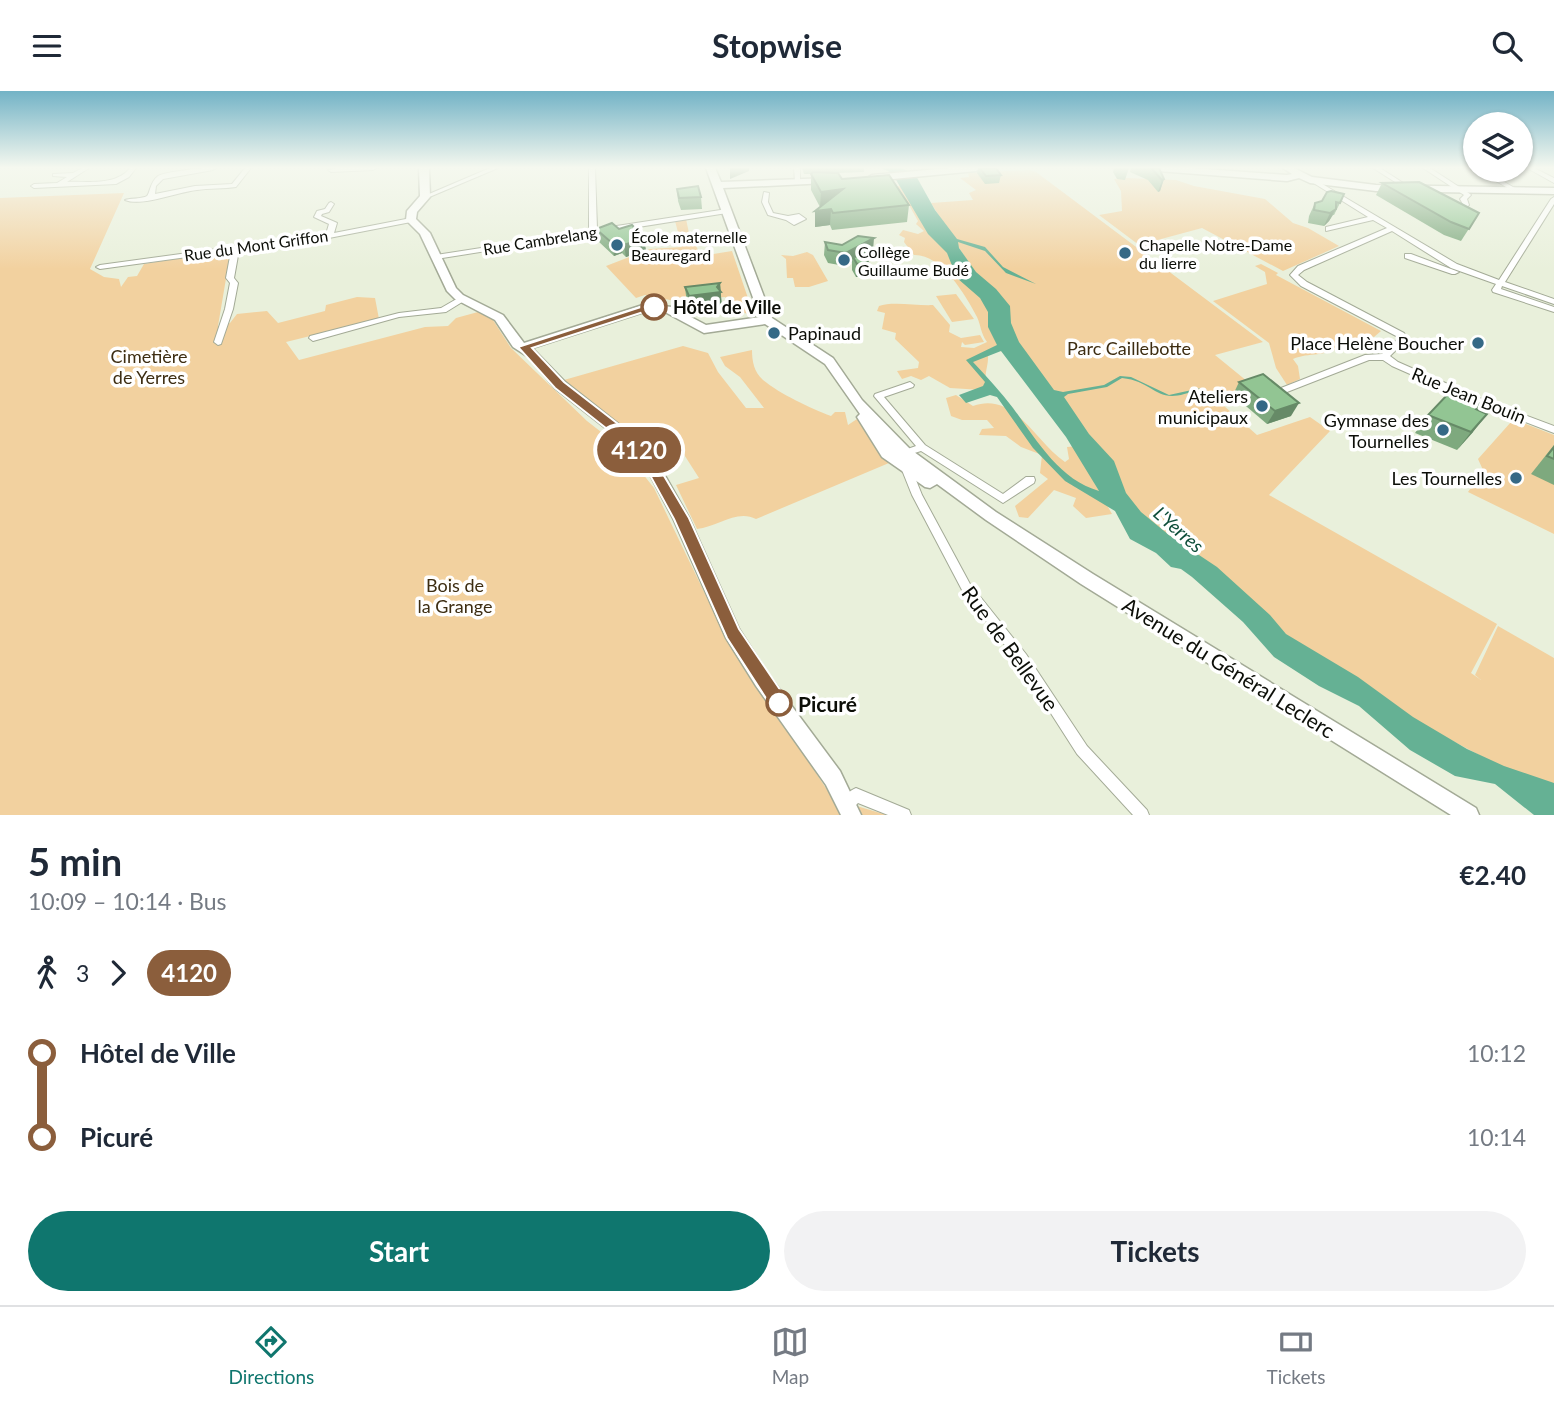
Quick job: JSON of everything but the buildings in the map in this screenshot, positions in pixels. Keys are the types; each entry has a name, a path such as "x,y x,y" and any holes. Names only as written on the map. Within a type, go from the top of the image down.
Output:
{"street":[{"path":"421,202 412,211 411,220 425,233 451,289 463,299 499,318 517,344 524,347 559,385 626,437 650,462 681,518 732,633 762,680 833,778 849,809"},
{"path":"593,202 593,232"},
{"path":"723,202 767,320 829,361 857,403 877,441 1003,499 1030,480"},
{"path":"765,202 770,214 788,218"},
{"path":"1346,202 1463,270 1554,302"},
{"path":"1552,202 1496,290 1554,310"},
{"path":"329,236 333,223 317,217 319,212 327,211 331,204"},
{"name":"Rue Cambrelang","path":"436,257 727,211"},
{"path":"1329,229 1373,218"},
{"name":"Rue du Mont Griffon","path":"100,267 329,236 411,220"},
{"path":"1284,390 1368,357 1385,357 1403,339 1401,335 1304,284 1294,275 1301,268 1391,229"},
{"path":"218,342 234,283 230,278 236,247"},
{"path":"1408,255 1457,272 1463,270"},
{"path":"313,338 400,315 443,310 463,299"},
{"path":"524,347 646,307 668,309 704,329 767,320"},
{"name":"Rue Jean Bouin","path":"1385,357 1481,403 1554,430"},
{"path":"907,457 878,395 910,385"},
{"name":"Avenue du Général Leclerc","path":"907,457 1087,579 1469,815"},
{"name":"Rue de Bellevue","path":"907,457 966,587 1022,658 1082,750 1142,815"},
{"path":"849,809 856,795 904,815"}],"green space":[{"name":"Bois de la Grange","path":"0,202 120,202 90,269 104,277 119,279 121,287 128,277 137,276 144,264 231,249 218,326 230,323 237,314 267,311 278,323 325,311 326,305 357,297 375,298 379,319 286,342 299,360 425,327 448,326 456,318 478,312 493,320 511,348 587,421 623,449 654,488 722,629 833,799 887,815 0,815"},
{"path":"907,202 914,202 982,292 1005,352 994,350 988,354 986,383 982,390 950,388 929,376 921,380 911,376 902,379 897,371 918,368 919,362 895,339 896,333 882,329 885,313 877,311 879,306 933,305 950,325 949,332 961,338 980,335 984,342 965,345 962,342 961,347 974,348 987,342 977,317 951,277 934,261 914,255 904,242 905,238 899,235 903,230 918,234 924,231 916,224 918,221"},
{"name":"Parc Caillebotte","path":"1076,202 1263,342 1215,355 1253,386 1215,398 1257,435 1310,417 1330,431 1269,495 1497,624 1471,673 1481,680 1475,675 1498,626 1554,658 1554,787 1496,764 1432,730 1285,636 1153,525 1127,498 1018,342 931,203"},
{"path":"1122,202 1268,202 1293,223 1308,228 1339,246 1283,271 1202,228 1139,245 1099,215 1122,211"},
{"path":"686,219 689,233 697,232 698,237 692,238 701,256 732,251 752,310 758,314 744,312 725,297 675,301 645,295 636,298 606,266 650,249 682,247 675,221"},
{"path":"807,252 813,255 828,281 809,287 795,287 793,278 787,278 786,259 781,255 793,256"},
{"path":"1261,264 1278,273 1276,275 1381,331 1374,337 1364,334 1351,342 1354,348 1352,350 1340,347 1329,352 1293,359 1298,366 1300,379 1287,385 1276,368 1269,343 1213,301 1267,284 1265,272 1255,266"},
{"path":"956,294 974,319 952,322 936,296"},
{"path":"683,346 708,353 718,372 746,408 764,408 720,357 752,350 754,366 763,380 795,400 831,416 835,412 845,412 848,425 857,419 889,463 756,519 749,516 734,517 697,529 676,485 699,478 683,453 650,441 619,424 564,380"},
{"path":"956,395 973,406 988,403 1013,412 1065,462 1069,459 1067,447 1079,446 1095,484 1112,514 1086,518 1073,506 1076,498 1054,490 1028,518 1019,517 1015,506 1048,479 1040,473 1042,455 1021,447 1006,436 979,435 982,429 994,428 987,420 962,420 951,416 946,398"},
{"name":"Les Tournelles","path":"1518,421 1554,435 1554,534 1468,492 1483,470 1478,459 1511,422"}],"shaded area":[{"path":"909,202 930,202 957,239 985,247 1003,267 1036,284 1006,273 985,251 958,242 959,248 976,272 996,289 1010,306 1011,323 1019,342 1054,390 1063,392 1104,385 1120,376 1131,377 1169,395 1201,388 1186,394 1174,396 1165,395 1134,380 1122,378 1107,387 1064,397 1089,434 1114,461 1126,493 1141,512 1169,535 1217,567 1270,615 1286,634 1358,677 1413,717 1467,749 1504,766 1554,783 1554,815 1534,815 1495,784 1455,776 1410,750 1359,706 1319,686 1274,657 1243,622 1192,577 1181,569 1171,567 1156,553 1130,539 1115,511 1065,481 1033,448 997,397 990,395 966,403 959,395 983,386 985,382 966,360 997,345 988,327 988,312 980,298 957,278 947,253 928,234","holes":["1001,351 1066,437 1099,491 1085,486 1060,468 1004,396 973,362"]}],"bus line":[{"name":"4120","path":"654,307 638,309 524,347 559,385 626,437 650,462 681,518 732,633 779,703"}],"place":[{"name":"École maternelle Beauregard","path":"617,245"},
{"name":"Chapelle Notre-Dame du lierre","path":"1125,253"},
{"name":"Collège Guillaume Budé","path":"844,260"},
{"name":"Hôtel de Ville","path":"654,307"},
{"name":"Papinaud","path":"774,333"},
{"name":"Place Helène Boucher","path":"1478,343"},
{"name":"Ateliers municipaux","path":"1262,406"},
{"name":"Gymnase des Tournelles","path":"1443,430"},
{"name":"Les Tournelles","path":"1516,478"},
{"name":"Picuré","path":"779,703"}],"park label":[{"name":"Cimetière de Yerres","path":"149,366"}],"water label":[{"name":"L'Yerres","path":"1179,529"}]}
